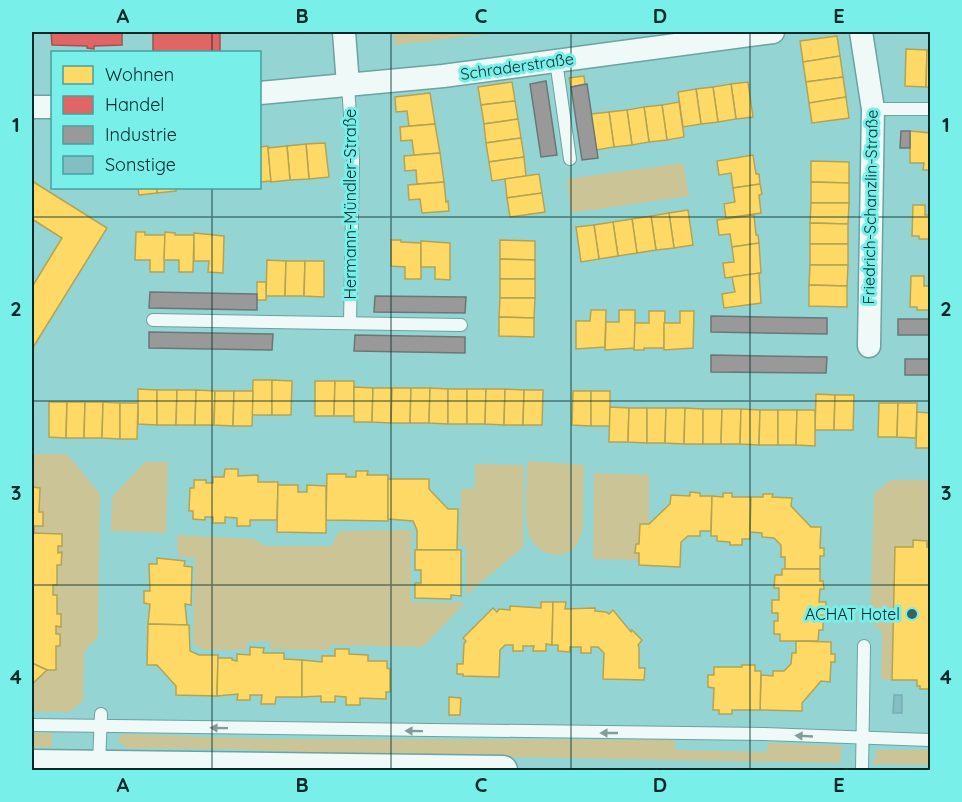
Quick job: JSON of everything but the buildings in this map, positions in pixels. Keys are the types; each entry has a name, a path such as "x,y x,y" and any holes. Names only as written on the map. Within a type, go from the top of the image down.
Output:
{"street":[{"path":"344,32 348,85"},
{"name":"Schraderstraße","path":"261,93 443,76 773,32"},
{"name":"Friedrich-Schanzlin-Straße","path":"861,32 873,108 869,346"},
{"path":"32,107 51,107"},
{"path":"32,764 99,768 503,771"}],"lane":[{"path":"556,61 570,159"},
{"name":"Hermann-Mündler-Straße","path":"348,85 353,160 350,323"},
{"path":"873,108 930,109"},
{"path":"153,320 461,325"},
{"path":"862,771 864,646"},
{"path":"99,768 100,720"},
{"path":"32,725 100,720 764,734 930,740"}],"shaded area":[{"path":"393,32 504,32 395,45"},
{"path":"683,163 689,196 571,213 567,179"},
{"path":"32,454 67,454 100,494 98,636 84,652 83,701 70,712 32,712"},
{"path":"528,461 584,465 583,527 577,544 568,553 553,555 546,553 530,538 526,515"},
{"path":"145,462 168,462 166,533 111,531 112,497"},
{"path":"475,464 524,465 523,547 466,595 466,546 460,546 461,489 475,488"},
{"path":"594,473 649,475 649,524 640,524 639,544 636,544 635,553 639,553 639,560 593,559"},
{"path":"890,480 930,480 930,547 927,547 927,541 914,540 913,547 895,547 892,680 881,679 882,632 870,621 874,494"},
{"path":"411,530 411,602 465,603 423,647 333,645 327,650 270,649 270,641 247,642 246,650 203,650 193,643 195,558 178,556 177,535 253,539 266,546 331,546 339,531"},
{"path":"32,733 52,733 52,747 32,747"},
{"path":"122,734 272,739 674,740 676,750 767,752 768,743 842,746 840,763 127,748 117,740"},
{"path":"877,750 930,750 930,765 873,764"}],"place":[{"name":"ACHAT Hotel","path":"912,614"}]}
